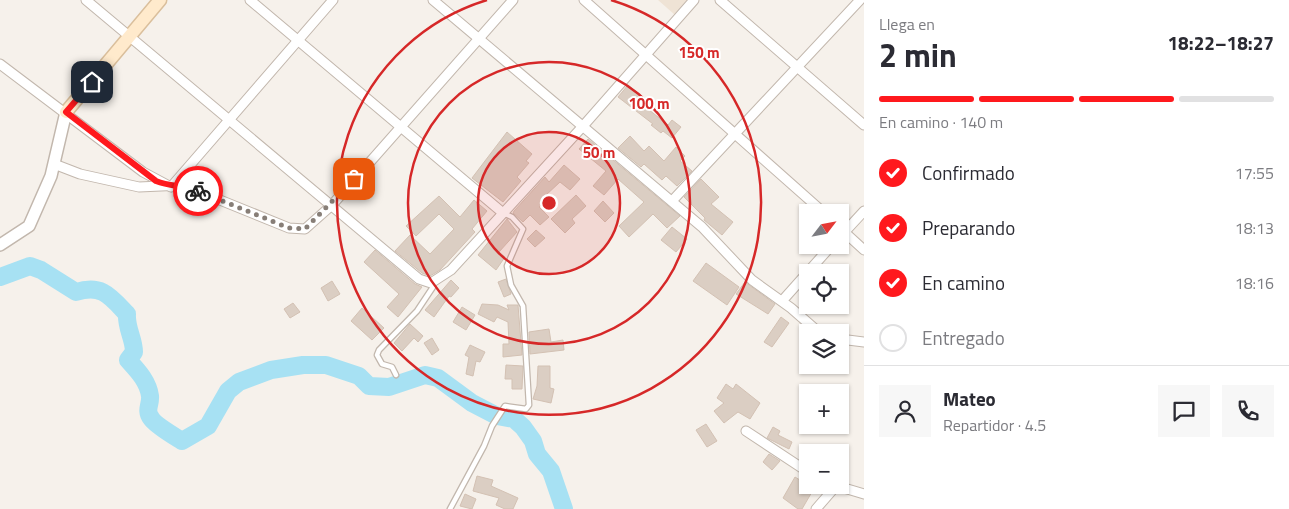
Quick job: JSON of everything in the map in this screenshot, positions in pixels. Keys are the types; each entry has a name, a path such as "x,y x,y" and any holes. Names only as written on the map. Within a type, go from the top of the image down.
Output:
{"main road":[{"path":"66,112 160,0"}],"street":[{"path":"86,0 419,279 431,283 451,270 584,125 694,0"},
{"path":"250,0 503,213"},
{"path":"171,187 333,0"},
{"path":"433,0 584,125 702,227 752,280 782,301 808,324"},
{"path":"54,164 80,174 139,187 183,185 289,228 305,229 331,205 513,0"},
{"path":"584,0 814,204"},
{"path":"720,0 798,66 864,126"},
{"path":"672,201 860,0"},
{"path":"0,64 143,172 171,187"},
{"path":"0,245 29,226 54,164 66,112"},
{"path":"849,225 864,211"},
{"path":"849,238 864,250"},
{"path":"782,301 824,254"},
{"path":"849,340 864,342"},
{"path":"746,431 799,466"},
{"path":"849,489 864,494"},
{"path":"816,509 828,494"}],"lane":[{"path":"450,509 484,446 492,426 505,406 526,409 530,405 522,306 510,285 507,266 523,229 512,217 503,213"},
{"path":"396,376 392,367 382,364 377,355 379,350 417,311 433,287 431,283"}],"shaded area":[{"path":"658,0 688,0 675,15"}],"building":[{"path":"628,85 643,97 639,102 668,125 672,120 681,127 672,138 663,131 661,133 651,125 653,124 618,97"},
{"path":"507,132 532,154 526,161 529,163 517,177 521,181 503,202 472,178"},
{"path":"630,136 644,151 649,146 664,161 676,147 685,156 680,161 692,171 677,186 666,176 662,180 644,164 641,167 618,148"},
{"path":"588,139 680,216 667,228 653,214 629,237 619,226 644,202 618,179 604,195 593,186 606,171 579,149"},
{"path":"564,165 580,179 570,190 560,182 545,196 547,199 539,207 549,217 540,225 530,215 523,222 513,213 514,211 545,177 549,182"},
{"path":"701,179 719,197 711,204 733,222 722,235 704,220 705,218 684,197"},
{"path":"576,195 586,206 572,219 575,223 565,233 551,219"},
{"path":"439,196 460,217 474,200 487,211 472,229 475,232 440,270 430,276 422,273 395,251 410,235 430,254 454,229 439,214 416,236 406,226"},
{"path":"603,201 614,213 605,222 594,211"},
{"path":"507,219 517,232 499,252 505,257 496,270 478,255"},
{"path":"672,227 687,239 676,252 661,240"},
{"path":"536,230 545,238 535,247 527,239"},
{"path":"375,250 415,284 422,287 398,317 387,307 399,294 364,262"},
{"path":"706,263 739,287 727,305 693,281"},
{"path":"506,279 511,294 504,297 498,282"},
{"path":"451,280 459,288 451,297 449,296 434,317 425,310"},
{"path":"332,281 340,294 328,301 321,288"},
{"path":"745,282 775,304 768,314 736,294"},
{"path":"293,303 300,312 290,318 284,309"},
{"path":"482,304 498,305 509,310 507,305 518,305 522,355 503,357 503,344 509,344 508,322 497,317 494,322 478,314"},
{"path":"462,307 475,315 466,330 453,322"},
{"path":"362,308 384,328 372,340 351,321"},
{"path":"781,317 789,323 772,347 764,342"},
{"path":"410,324 423,336 418,342 414,338 402,351 394,343"},
{"path":"549,329 551,342 563,340 564,350 530,354 529,332"},
{"path":"432,338 439,350 432,355 424,343"},
{"path":"470,345 485,352 480,362 476,361 473,376 466,374 469,357 465,355"},
{"path":"506,365 523,366 522,389 512,389 512,379 505,379"},
{"path":"538,366 550,366 550,388 554,389 551,403 533,399 537,386"},
{"path":"726,384 733,389 736,384 760,403 750,419 738,412 724,423 714,411 724,403 717,398"},
{"path":"706,424 717,441 707,447 696,430"},
{"path":"773,427 780,431 778,435 792,442 789,449 767,438"},
{"path":"769,454 780,461 772,470 763,462"},
{"path":"477,476 493,480 491,486 518,498 513,509 505,509 496,505 499,498 473,491"},
{"path":"795,477 799,479 799,494 811,494 802,509 798,509 783,498"},
{"path":"465,494 476,499 472,509 460,506"}],"waterway":[{"path":"0,277 30,266 41,270 76,292 93,290 105,293 110,297 127,314 134,352 128,360 147,385 150,396 149,415 156,424 182,441 208,426 228,391 239,382 271,370 303,365 326,365 359,376 369,386 389,387 425,375 438,378 472,403 497,416 514,419 523,427 533,441 537,454 551,471 564,509"}],"way so far":[{"path":"198,191 289,228 305,229 332,205 354,179"}],"route":[{"path":"92,82 66,112 156,181 171,187 183,185 198,191"}]}
